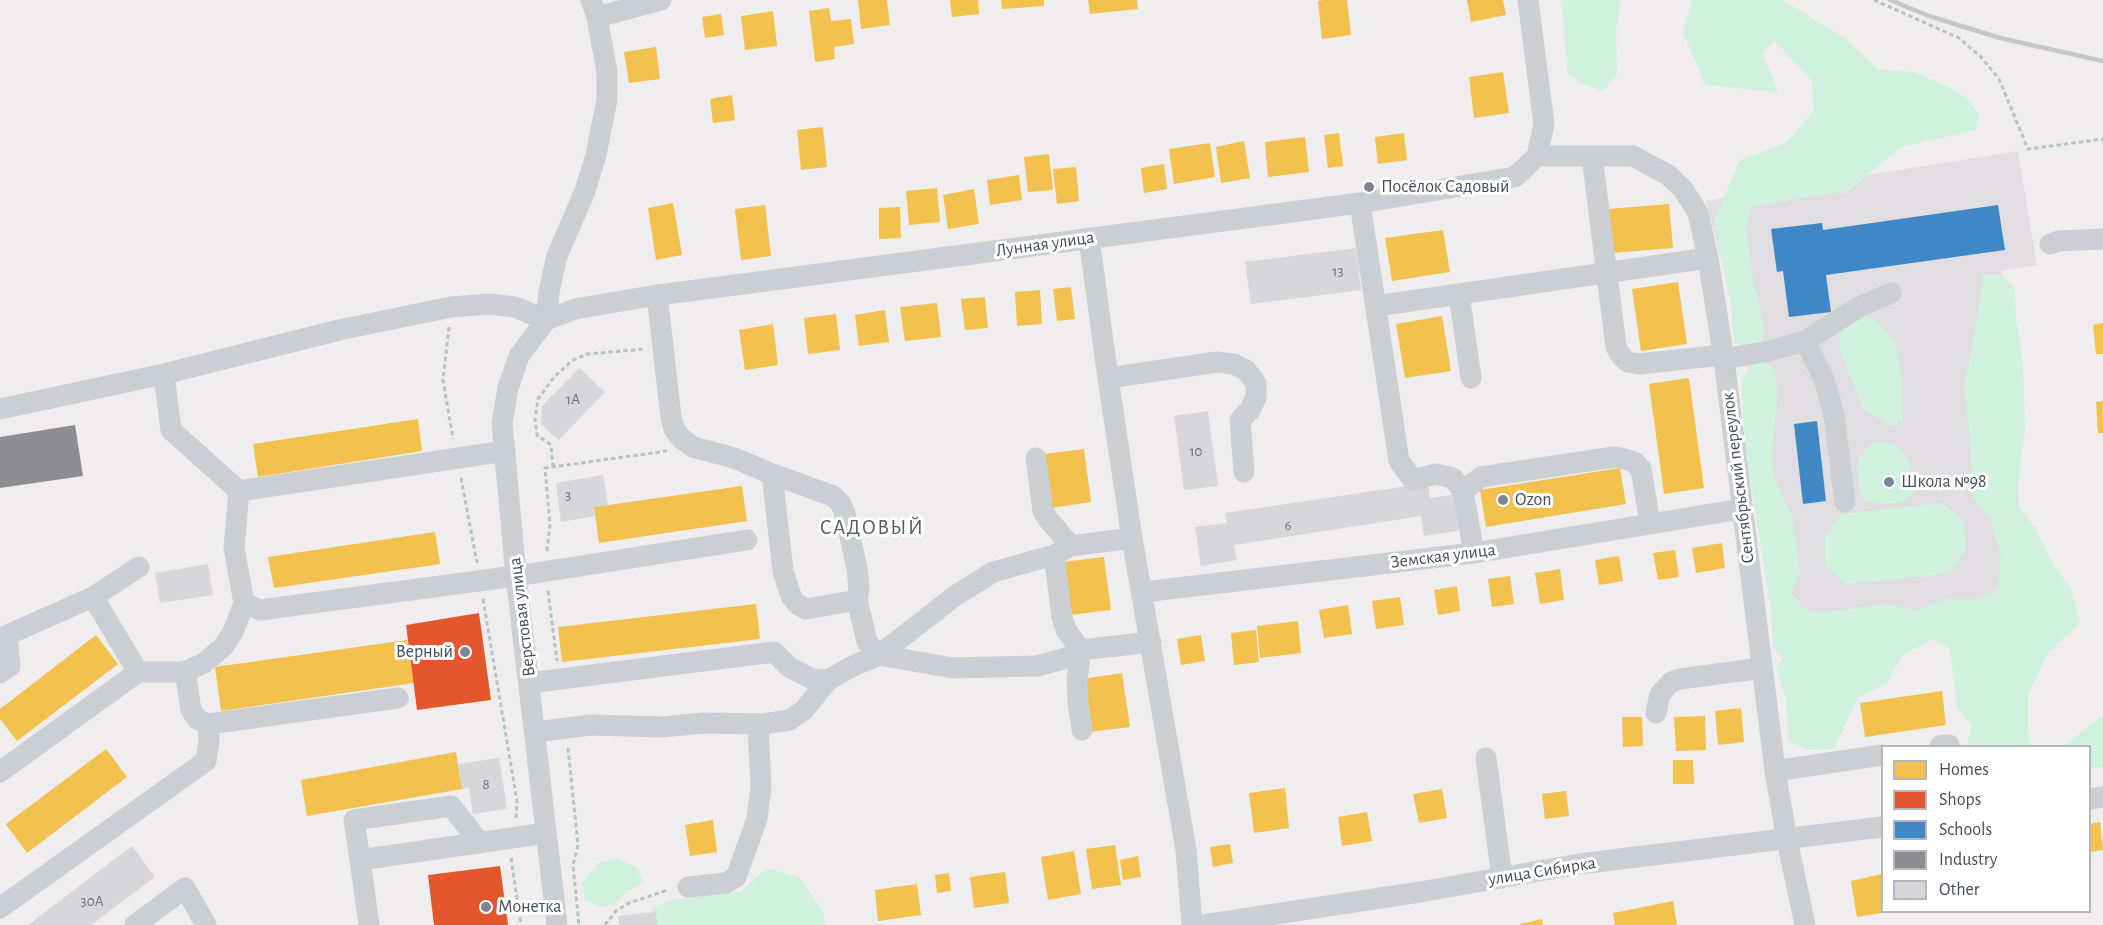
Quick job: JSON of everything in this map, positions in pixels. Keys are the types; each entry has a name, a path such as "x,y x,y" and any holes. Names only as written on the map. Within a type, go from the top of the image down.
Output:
{"street":[{"path":"0,409 164,374 339,330 456,307 489,304 515,307 546,320 557,255 585,191 604,125 608,100 607,72 594,8 661,0"},
{"path":"1528,0 1544,124 1536,156"},
{"name":"Сентябрьский переулок","path":"1536,156 1633,156 1668,175 1683,189 1698,213 1708,258 1724,357 1775,771 1805,925"},
{"name":"Лунная улица","path":"546,320 575,309 657,295 1360,202 1515,177 1536,156"},
{"path":"1592,156 1616,347 1629,363 1665,363 1769,351 1805,341 1859,307 1891,293"},
{"path":"1360,202 1399,460 1413,480 1436,474 1453,478 1464,491 1474,553"},
{"path":"1089,238 1132,538 1186,850 1192,925"},
{"path":"2050,244 2058,241 2103,239"},
{"path":"1376,306 1708,258"},
{"path":"1458,294 1471,378"},
{"path":"657,295 674,429 693,447 734,458 833,496 841,504 857,568 859,589 857,600 867,642 879,655 953,668 984,669 1037,666 1089,649 1151,642"},
{"name":"Верстовая улица","path":"546,320 519,356 508,388 502,423 516,576 557,925"},
{"path":"1805,341 1824,379 1834,415 1845,502"},
{"path":"1108,378 1217,362 1234,364 1246,370 1256,383 1256,397 1250,410 1240,420 1245,472"},
{"path":"164,374 171,430 239,491"},
{"path":"239,491 505,451"},
{"path":"1464,491 1480,477 1614,457 1634,462 1641,469 1650,524"},
{"path":"1036,458 1043,511 1053,525 1063,550 1062,617 1066,630 1077,645 1079,653 1078,694 1082,730"},
{"path":"772,474 783,572 790,596 806,609 857,600"},
{"path":"0,772 138,672 185,671 204,663 223,647 234,632 244,603 234,548 239,491"},
{"name":"Земская улица","path":"1143,592 1474,553 1742,509"},
{"path":"535,732 591,724 663,726 703,723 758,724 790,720 804,710 828,680 879,655 955,596 993,572 1063,550 1132,538"},
{"path":"244,603 260,610 545,572 747,540"},
{"path":"0,673 10,666 6,635 93,597 139,567"},
{"path":"93,597 138,672"},
{"path":"529,683 774,652 789,667 804,675 812,679 828,680"},
{"path":"1656,713 1660,694 1671,682 1762,668"},
{"path":"185,671 191,710 197,718 208,724 398,698"},
{"path":"0,908 206,761 210,740 208,724"},
{"path":"688,887 726,883 736,877 757,819 761,786 758,724"},
{"path":"1775,771 1881,755"},
{"path":"1486,758 1502,878"},
{"path":"369,925 354,820 451,806 480,843"},
{"name":"улица Сибирка","path":"1203,925 1579,864 1881,827"},
{"path":"360,860 546,833"},
{"path":"135,925 185,888 206,925"}],"path":[{"path":"1874,0 1959,38 1981,57 1999,79 2028,149 2103,139"},
{"path":"456,307 449,326 443,380 517,801 514,826 508,839 521,925"},
{"path":"553,467 550,445 537,435 535,419 538,399 555,376 573,360 587,354 663,348"},
{"path":"559,679 545,572 550,525 545,468 693,447"},
{"path":"565,728 578,845 573,865 579,925"},
{"path":"605,925 616,911 629,903 648,895 688,887"}],"shaded area":[{"name":"Школа №98","path":"2018,151 2037,265 2001,271 2027,608 1783,642 1746,355 1706,201"}],"green space":[{"path":"1561,0 1621,0 1616,28 1617,75 1603,91 1587,86 1568,74"},
{"path":"1692,0 1783,0 1844,38 1879,70 1913,72 1953,89 1971,102 1979,116 1976,130 1901,147 1847,192 1752,207 1746,229 1753,279 1765,333 1756,353 1734,343 1730,300 1714,220 1740,160 1786,143 1814,110 1812,81 1774,40 1763,54 1778,92 1705,85 1683,32"},
{"path":"1983,274 2003,276 2015,289 2016,318 2023,360 2025,430 2016,502 2035,528 2054,566 2071,587 2080,623 2047,654 2028,696 2028,731 2032,745 1967,745 1971,725 1957,707 1950,648 1933,639 1902,655 1886,685 1858,697 1834,749 1809,750 1788,741 1786,698 1776,669 1783,657 1773,647 1771,613 1745,442 1741,379 1752,364 1763,361 1775,371 1778,393 1772,451 1773,473 1792,517 1800,570 1792,593 1801,606 1816,613 1886,604 1918,610 1948,599 1977,599 1998,589 2001,557 1990,519 1973,498 1964,387 1978,315"},
{"path":"1853,315 1873,318 1895,341 1902,380 1903,420 1892,427 1863,409 1840,350 1841,325"},
{"path":"1885,441 1900,448 1910,464 1916,491 1903,502 1884,504 1864,501 1859,488 1858,460 1871,443"},
{"path":"1941,503 1963,519 1966,550 1949,574 1846,584 1825,565 1825,537 1841,514"},
{"path":"2103,715 2103,767 2091,769 2091,745 2065,745"},
{"path":"617,858 636,867 644,883 628,890 615,904 600,907 585,901 582,883 598,863"},
{"path":"767,868 799,877 823,912 825,925 654,925 652,908 675,899 741,892"}],"building: Homes":[{"path":"858,0 887,0 890,25 861,29"},
{"path":"950,0 978,0 979,14 952,17"},
{"path":"1001,0 1044,0 1044,6 1002,9"},
{"path":"1088,0 1137,0 1138,9 1090,14"},
{"path":"1347,0 1351,35 1322,39 1318,1"},
{"path":"1467,0 1503,0 1506,15 1471,22"},
{"path":"829,8 831,21 851,19 854,44 834,47 835,59 815,62 809,11"},
{"path":"773,11 777,46 745,50 741,16"},
{"path":"721,14 724,35 705,38 702,17"},
{"path":"656,47 660,79 629,83 624,52"},
{"path":"1503,72 1509,113 1474,118 1469,77"},
{"path":"732,95 735,120 713,123 710,99"},
{"path":"823,127 827,167 801,170 797,130"},
{"path":"1339,133 1343,166 1328,168 1324,135"},
{"path":"1404,133 1407,160 1378,164 1375,137"},
{"path":"1305,137 1309,172 1268,177 1265,142"},
{"path":"1244,141 1250,178 1221,183 1216,147"},
{"path":"1210,143 1215,177 1174,184 1169,149"},
{"path":"1049,154 1053,190 1028,192 1024,157"},
{"path":"1164,164 1167,189 1144,193 1141,168"},
{"path":"1076,167 1079,201 1057,204 1053,169"},
{"path":"1019,175 1022,200 990,205 987,180"},
{"path":"937,188 940,222 909,225 906,191"},
{"path":"974,189 979,224 948,229 943,195"},
{"path":"673,203 682,255 656,260 648,208"},
{"path":"1669,204 1673,248 1612,253 1608,209"},
{"path":"765,205 771,256 741,260 735,209"},
{"path":"900,207 901,238 879,239 879,208"},
{"path":"1443,230 1450,272 1392,281 1385,238"},
{"path":"1678,282 1687,344 1641,351 1632,289"},
{"path":"1071,287 1075,319 1057,321 1053,289"},
{"path":"1040,290 1042,324 1017,326 1015,292"},
{"path":"985,297 988,328 965,330 961,299"},
{"path":"937,303 941,337 905,341 900,307"},
{"path":"885,310 889,342 859,346 855,315"},
{"path":"836,314 840,350 808,354 804,318"},
{"path":"1442,316 1451,371 1405,378 1396,324"},
{"path":"2103,323 2103,354 2096,354 2093,325"},
{"path":"773,324 778,365 745,370 739,330"},
{"path":"1689,378 1704,488 1664,494 1649,384"},
{"path":"2103,401 2103,433 2098,433 2096,402"},
{"path":"418,419 422,451 258,477 253,444"},
{"path":"1084,449 1091,502 1051,508 1044,454"},
{"path":"1620,468 1626,504 1486,527 1480,490"},
{"path":"742,486 747,521 599,543 594,507"},
{"path":"435,532 440,564 274,588 268,557"},
{"path":"1722,543 1725,568 1696,573 1692,548"},
{"path":"1675,550 1679,577 1658,580 1653,553"},
{"path":"1619,556 1623,581 1599,585 1595,560"},
{"path":"1104,557 1111,610 1070,615 1063,562"},
{"path":"1560,569 1564,600 1540,604 1535,573"},
{"path":"1510,576 1514,604 1492,607 1488,579"},
{"path":"1457,586 1460,611 1438,615 1434,590"},
{"path":"1400,597 1404,625 1376,629 1372,601"},
{"path":"756,604 760,639 562,662 558,627"},
{"path":"1348,605 1352,634 1324,638 1319,610"},
{"path":"1298,621 1301,653 1260,658 1257,626"},
{"path":"1256,630 1259,662 1234,665 1231,633"},
{"path":"96,635 118,664 17,741 0,719 0,709"},
{"path":"1201,635 1205,661 1181,665 1177,639"},
{"path":"407,640 414,683 221,711 215,667"},
{"path":"1122,673 1130,727 1089,732 1082,679"},
{"path":"1942,691 1946,725 1865,737 1860,703"},
{"path":"1741,708 1744,742 1718,745 1715,711"},
{"path":"1705,716 1706,750 1676,751 1674,717"},
{"path":"1622,717 1642,717 1643,746 1623,747"},
{"path":"106,749 127,777 27,853 6,824"},
{"path":"456,752 462,789 307,816 301,780"},
{"path":"1673,760 1693,760 1694,784 1673,784"},
{"path":"1285,788 1289,828 1254,833 1249,793"},
{"path":"1442,789 1447,818 1419,823 1413,794"},
{"path":"1566,791 1569,816 1545,819 1542,794"},
{"path":"1367,812 1372,841 1342,846 1338,817"},
{"path":"713,820 717,852 690,856 685,825"},
{"path":"2100,822 2103,850 2091,852 2091,824"},
{"path":"1230,844 1233,863 1213,867 1210,847"},
{"path":"1115,845 1121,885 1092,889 1086,849"},
{"path":"1074,851 1081,894 1048,900 1041,857"},
{"path":"1138,856 1141,877 1123,880 1120,860"},
{"path":"1005,872 1009,903 974,908 970,877"},
{"path":"949,873 951,891 937,893 935,875"},
{"path":"1881,874 1882,913 1857,917 1851,881"},
{"path":"917,884 921,915 878,921 875,890"},
{"path":"1673,901 1677,925 1615,925 1613,913"},
{"path":"1542,919 1543,925 1520,925 1520,924"}],"building: Shops":[{"path":"479,613 491,700 417,710 406,625"},
{"path":"500,866 508,925 434,925 428,875"}],"building: Schools":[{"path":"1998,205 2005,250 1826,275 1831,312 1789,317 1783,271 1777,272 1771,229 1822,223 1823,230"},
{"path":"1817,421 1826,501 1803,504 1794,424"}],"building: Industry":[{"path":"75,425 83,476 0,488 0,437"}],"building: Other":[{"path":"1356,248 1361,290 1251,304 1245,262"},
{"path":"579,368 605,392 559,440 541,425 542,406"},
{"path":"1208,411 1218,486 1184,490 1174,416"},
{"path":"603,475 608,505 594,507 595,516 561,522 556,483"},
{"path":"1428,483 1430,498 1457,494 1463,530 1424,536 1421,516 1234,545 1237,560 1201,566 1195,527 1227,523 1225,513"},
{"path":"208,564 213,595 160,603 155,573"},
{"path":"499,758 507,809 473,814 469,788 462,789 458,764"},
{"path":"132,846 155,877 91,925 28,925"},
{"path":"656,912 657,925 619,925 618,916"}],"railway":[{"path":"1890,0 1929,16 2000,38 2103,61"}],"place":[{"name":"Посёлок Садовый","path":"1369,187"},
{"name":"Школа №98","path":"1889,482"},
{"name":"Ozon","path":"1503,500"},
{"name":"Верный","path":"465,652"},
{"name":"Монетка","path":"486,907"}],"district":[{"name":"САДОВЫЙ","path":"872,528"}]}
